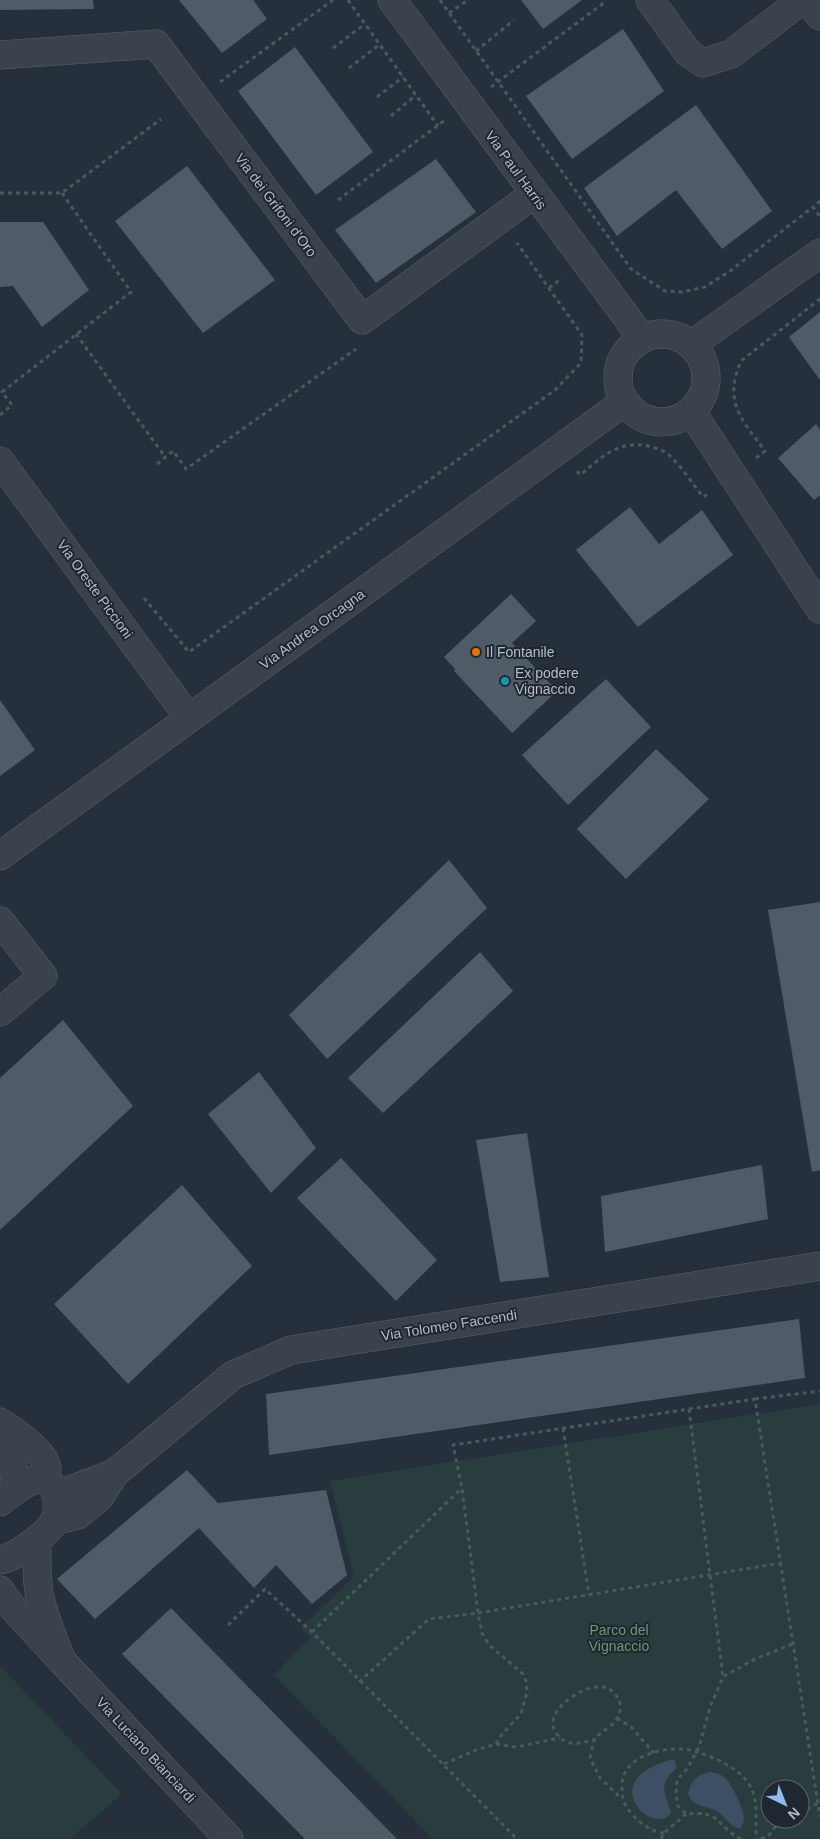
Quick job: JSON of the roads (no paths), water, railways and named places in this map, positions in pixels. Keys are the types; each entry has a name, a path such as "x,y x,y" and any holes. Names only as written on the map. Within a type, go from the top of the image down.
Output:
{"street":[{"name":"Via Paul Harris","path":"392,0 642,338"},
{"path":"650,0 688,53 703,63 731,54 802,0"},
{"path":"808,0 820,16"},
{"name":"Via dei Grifoni d'Oro","path":"0,55 156,44 362,320 534,194"},
{"path":"692,344 820,253"},
{"path":"654,334 680,337 692,344 701,356 706,370 706,385 701,400 691,411 678,420 663,423 648,421 634,414 624,402 618,389 617,374 621,360 629,347 642,338 654,334"},
{"name":"Via Andrea Orcagna","path":"0,856 624,402"},
{"path":"691,411 820,609"},
{"name":"Via Oreste Piccioni","path":"0,460 189,718"},
{"path":"0,921 43,976 0,1012"},
{"name":"Via Tolomeo Faccendi","path":"0,1560 12,1556 46,1530 78,1515 99,1498 115,1473 233,1375 291,1350 820,1266"},
{"path":"0,1423 11,1448 8,1496"},
{"name":"Via Luciano Bianciardi","path":"0,1423 14,1430 40,1455 47,1468 50,1487 57,1506 46,1530 37,1569 40,1597 49,1629 62,1661"},
{"name":"Via Tolomeo Faccendi","path":"8,1496 33,1480 50,1487 115,1473"},
{"name":"Via Luciano Bianciardi","path":"0,1590 11,1606 229,1839"}],"water":[{"path":"674,1760 677,1766 666,1780 664,1789 671,1812 664,1818 654,1818 644,1813 636,1804 632,1793 635,1781 647,1770"},
{"path":"710,1772 723,1777 734,1791 742,1808 744,1818 740,1829 733,1826 717,1811 696,1804 690,1798 688,1793 693,1782 702,1774"}],"place":[{"name":"Il Fontanile","path":"476,652"},
{"name":"Ex podere Vignaccio","path":"505,681"}],"park label":[{"name":"Parco del Vignaccio","path":"619,1638"}]}
